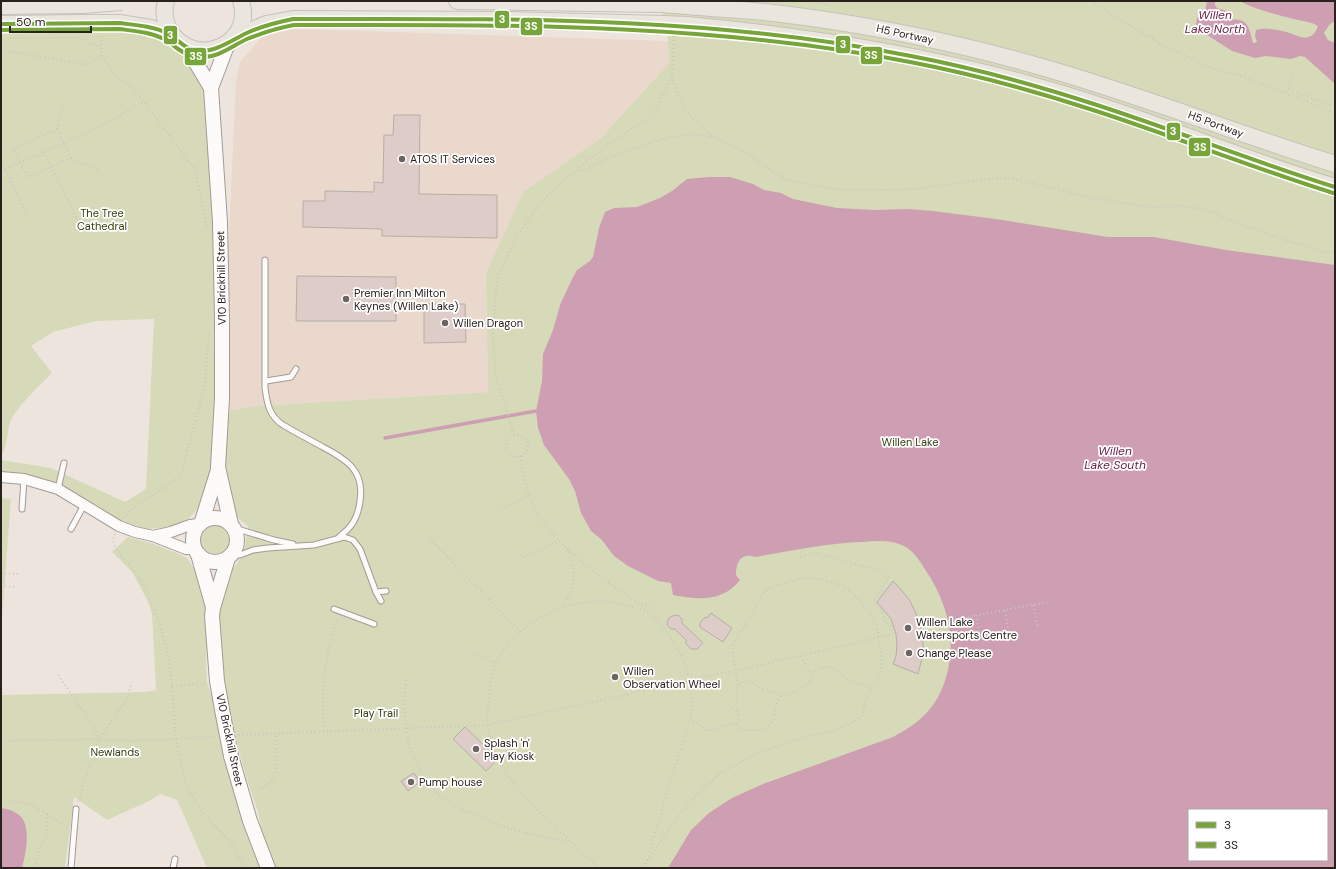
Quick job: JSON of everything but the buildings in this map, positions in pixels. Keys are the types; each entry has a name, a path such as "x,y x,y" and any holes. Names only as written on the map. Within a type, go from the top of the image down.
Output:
{"main road":[{"path":"166,1 165,16 168,27 179,41"},
{"path":"230,41 239,29 243,18 243,6 241,1"},
{"name":"H5 Portway","path":"457,1 662,4 781,14 826,20 917,36 1044,67 1102,84 1297,153 1335,164"},
{"path":"1,6 82,5 125,2"},
{"name":"H5 Portway","path":"179,41 196,50 207,51 218,48 266,24 292,19 508,20 687,25 746,30 819,40 911,56 1036,86 1095,104 1289,173 1335,187"},
{"path":"1,24 119,23 150,28 179,41"}],"street":[{"name":"V10 Brickhill Street","path":"179,41 211,88"},
{"name":"V10 Brickhill Street","path":"200,523 218,468 222,398 220,222 211,88 230,41"},
{"name":"V10 Brickhill Street","path":"218,468 232,526"},
{"path":"1,477 24,479 58,489 119,526 135,532 153,536 196,552 209,561 222,561 230,556 237,544 236,533 232,526 227,521 217,517 212,517 200,523 153,536"},
{"path":"196,552 193,544 193,534 200,523"},
{"name":"V10 Brickhill Street","path":"196,552 213,608"},
{"name":"V10 Brickhill Street","path":"230,556 213,608 212,616 217,681 231,756 250,821 268,868"}],"lane":[{"path":"230,556 268,548 314,545 339,537 350,529 359,510 361,486 356,472 346,460 277,421 272,415 267,401 266,381 265,260"},
{"path":"266,381 291,377 296,370"},
{"path":"58,489 64,463"},
{"path":"22,509 24,479"},
{"path":"71,529 84,505"},
{"path":"232,526 274,540 300,545"},
{"path":"339,537 347,538 358,545 376,592 381,601"},
{"path":"376,592 386,591"},
{"path":"334,609 374,624"},
{"path":"71,868 76,809"},
{"path":"173,868 175,858"}],"path":[{"path":"1091,1 1162,45 1214,69 1247,78 1335,113"},
{"path":"101,32 102,55 112,72 134,89 195,170 208,232"},
{"path":"8,38 80,38 102,48"},
{"path":"1,50 87,65 102,55"},
{"path":"1292,74 1289,88 1335,107"},
{"path":"514,435 495,373 493,330 497,279 515,239 538,206 572,173 604,148 648,118 656,109 672,76 677,93 684,107 698,125 716,138 744,151 778,175 810,185 831,189 916,189 986,179 1014,179 1089,198 1104,199 1149,207 1182,206 1207,210 1272,236 1326,253 1335,251"},
{"path":"64,99 57,129 71,158 99,171"},
{"path":"1,172 100,126 143,102"},
{"path":"57,129 13,149 28,177 71,158"},
{"path":"572,173 586,170 634,148 664,139 686,135 699,135 716,138"},
{"path":"44,152 82,231"},
{"path":"1,160 28,217"},
{"path":"122,520 134,508 181,476 205,383 209,327"},
{"path":"514,435 521,436 527,442 526,450 520,456 514,456 507,450 506,441 514,435"},
{"path":"520,456 528,496 540,517 565,547 648,612 672,639 680,650 686,664 690,680 692,703 690,719 646,864"},
{"path":"501,509 528,496"},
{"path":"117,531 113,540 115,548 135,572 144,587 160,624 168,655 176,739 185,783 202,810 231,843 244,868"},
{"path":"430,539 520,631"},
{"path":"523,557 560,541"},
{"path":"563,607 571,591 574,572 573,563 565,547"},
{"path":"799,549 801,557 814,553 881,572 889,577 874,601 882,610 885,621 890,625 894,634"},
{"path":"1,573 18,574"},
{"path":"644,868 678,816 699,792 722,772 758,753 804,737 834,731 862,716 867,697 873,689 881,670 882,657 876,623 868,610 843,586 821,579 803,578 771,587 762,594 750,619 736,638 733,645 738,686 736,691 737,710 739,714 737,724 740,729 763,730 774,720 774,712 781,696 802,688 812,678 800,656"},
{"path":"1,586 17,587"},
{"path":"599,868 530,804 514,784 496,753 488,725 487,717 490,689 496,663 502,651 520,631 538,618 563,607 581,603 599,602 630,605 648,612"},
{"path":"948,621 1046,602"},
{"path":"638,604 653,604"},
{"path":"1033,605 1038,628"},
{"path":"324,731 322,690 326,661 332,636 341,611"},
{"path":"1005,611 1010,633"},
{"path":"976,615 981,639"},
{"path":"239,735 488,725 800,656 906,630"},
{"path":"475,654 496,663"},
{"path":"810,672 827,667 833,668 847,679 873,689"},
{"path":"58,675 94,727 99,739"},
{"path":"406,680 404,696 406,728 409,744 417,764 436,792 448,802 491,822 519,832 571,841"},
{"path":"738,686 745,682 754,682 761,688 774,691 781,696"},
{"path":"172,686 208,683"},
{"path":"76,809 99,739 128,697 131,684"},
{"path":"732,708 737,710"},
{"path":"690,719 707,730 714,730 725,725 737,724"},
{"path":"258,790 270,783 275,774 277,761 276,733"},
{"path":"1,741 99,739 128,740 215,737"},
{"path":"1,800 30,804 74,833"},
{"path":"35,868 39,850 47,833 47,814"}],"shaded area":[{"path":"270,28 668,41 669,63 601,138 523,192 486,273 488,392 258,406 221,413 236,81 240,62"}],"green space":[{"name":"Willen Lake","path":"457,1 1335,1 1335,868 276,868 263,839 258,812 228,713 218,638 220,606 230,571 237,564 245,547 248,526 239,519 228,498 221,415 209,483 203,502 189,518 165,528 145,529 84,505 58,489 1,477 1,460 51,468 125,502 146,489 154,319 96,321 53,332 31,346 52,373 17,410 10,423 6,445 1,457 1,24 122,30 147,34 170,44 186,59 206,92 228,411 258,406 488,392 486,273 523,192 601,138 669,63 668,41 661,4"},
{"path":"1,498 11,499 1,630"},
{"path":"215,524 226,529 231,540 226,551 215,556 204,551 199,540 204,529"},
{"name":"Newlands","path":"128,537 151,543 187,558 196,572 203,591 206,610 207,682 219,717 223,753 261,868 207,868 177,800 160,794 149,801 107,820 74,797 65,868 1,868 1,695 146,692 156,690 152,613 133,573 112,552"}],"water":[{"name":"Willen Lake North","path":"1207,1 1215,1 1217,8 1227,11 1230,19 1240,20 1246,23 1253,43 1255,43 1257,41 1255,37 1256,30 1273,29 1306,37 1313,34 1318,26 1264,11 1240,1 1335,1 1335,21 1330,24 1324,33 1328,40 1335,43 1335,84 1305,57 1300,56 1291,59 1266,56 1255,58 1232,51 1204,33 1196,24 1197,18 1205,11"},
{"name":"Willen Lake South","path":"730,177 753,184 764,190 781,193 793,199 837,208 875,210 908,209 933,211 996,219 1108,237 1154,237 1226,250 1335,265 1335,868 668,868 691,830 709,813 732,798 763,784 893,737 917,722 935,702 944,684 949,663 951,643 949,625 945,610 932,581 916,556 904,546 899,544 881,541 836,544 755,557 746,556 738,562 736,575 740,580 733,587 718,596 710,598 692,598 673,595 671,583 658,581 628,566 614,556 601,539 591,531 581,513 575,491 569,479 544,445 538,428 536,411 542,381 543,354 553,330 560,305 573,277 577,270 590,261 593,257 599,228 605,212 614,208 637,207 660,198 687,179"},
{"path":"1,808 14,812 21,817 25,823 27,838 22,868 1,868"}],"waterway":[{"path":"385,438 536,411"}],"transit line":[{"name":"3","path":"1,24 119,23 137,25 167,33 186,47 201,51 207,51 219,47 260,28 293,19 448,19 603,22 680,26 757,33 834,43 911,56 1005,78 1097,105 1335,187"},
{"name":"3S","path":"1,30 119,29 136,31 159,37 192,56 201,57 213,56 253,37 276,29 294,25 449,25 603,28 757,39 834,49 910,62 1004,84 1096,111 1333,193"}],"place":[{"name":"ATOS IT Services","path":"402,159"},
{"name":"Premier Inn Milton Keynes (Willen Lake)","path":"346,299"},
{"name":"Willen Dragon","path":"445,323"},
{"name":"Willen Lake Watersports Centre","path":"908,628"},
{"name":"Change Please","path":"909,653"},
{"name":"Willen Observation Wheel","path":"615,677"},
{"name":"Splash 'n' Play Kiosk","path":"476,749"},
{"name":"Pump house","path":"411,782"}],"park label":[{"name":"The Tree Cathedral","path":"102,219"},
{"name":"Play Trail","path":"376,713"}]}
